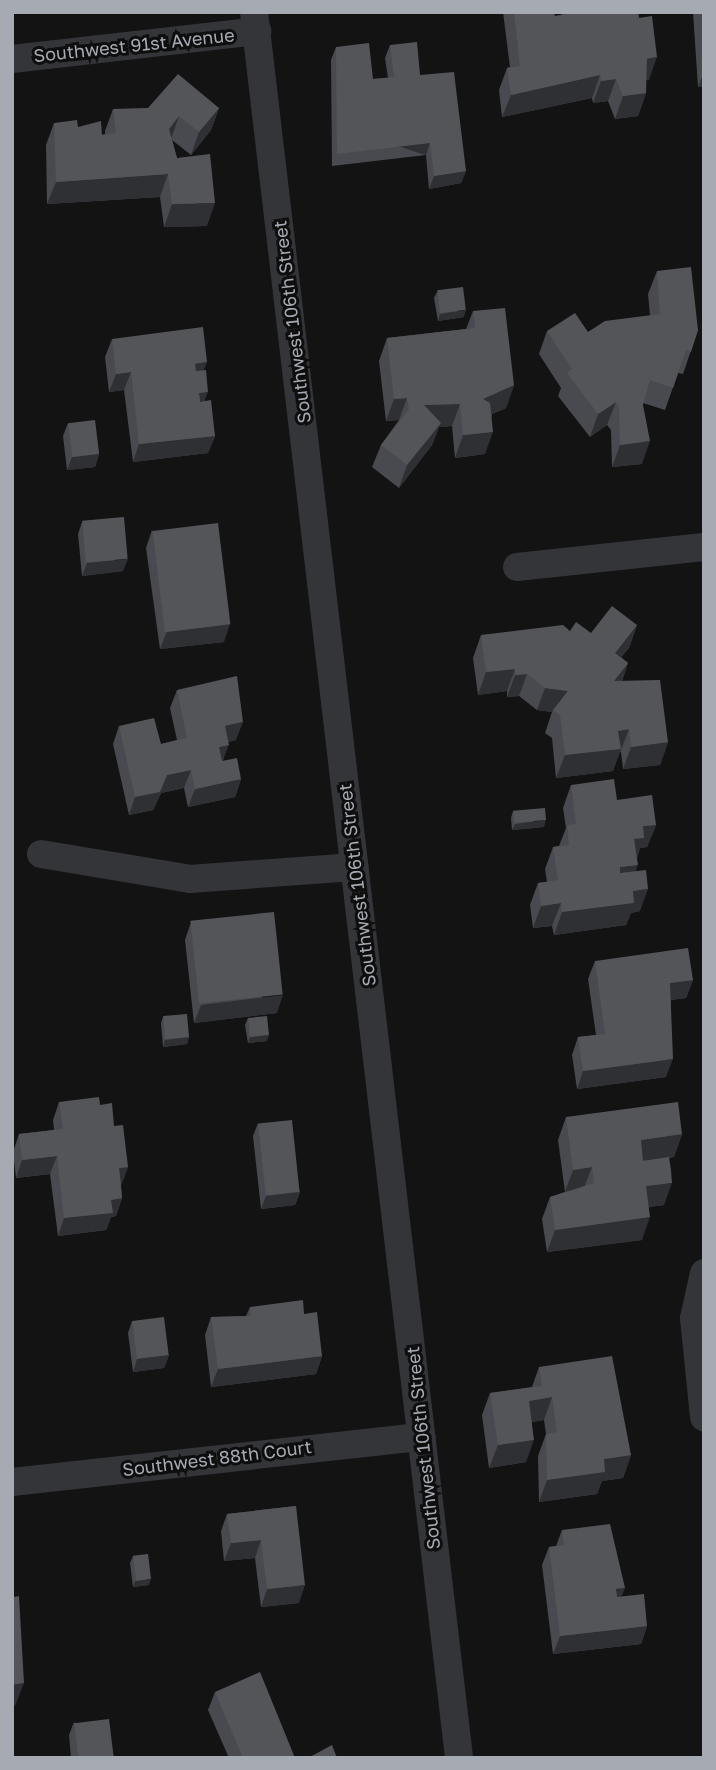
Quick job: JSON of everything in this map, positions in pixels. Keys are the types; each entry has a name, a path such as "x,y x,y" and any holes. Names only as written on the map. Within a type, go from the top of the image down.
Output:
{"street":[{"name":"Southwest 91st Avenue","path":"12,58 256,22"},
{"name":"Southwest 106th Street","path":"256,22 459,1758"},
{"path":"517,567 704,547"},
{"path":"41,855 190,879 355,867"},
{"path":"704,1273 694,1318 704,1417"},
{"name":"Southwest 88th Court","path":"12,1482 422,1437"}],"building":[{"path":"514,12 553,12 555,16 569,14 568,12 638,12 639,18 652,16 657,57 647,59 646,93 623,96 616,79 601,81 600,75 511,95 507,68 520,66"},
{"path":"417,42 420,75 454,72 466,171 434,176 430,143 337,154 336,47 369,43 373,79 394,77 390,45"},
{"path":"178,74 219,108 199,132 179,116 169,129 177,158 210,154 215,203 172,204 168,174 56,182 54,123 77,120 78,127 101,121 102,135 116,133 113,109 148,108"},
{"path":"691,267 698,330 691,352 686,350 673,388 650,380 643,405 650,441 620,445 619,407 616,402 598,414 567,373 572,369 547,331 575,313 588,332 605,321 660,314 657,271"},
{"path":"463,287 466,310 440,313 437,290"},
{"path":"505,308 514,385 483,399 490,403 493,432 463,435 460,404 424,405 441,423 407,465 381,445 409,409 407,398 394,399 387,338 475,328 473,311"},
{"path":"203,327 207,362 195,364 196,371 206,370 208,392 199,393 200,402 211,400 215,436 139,444 131,372 116,374 112,339"},
{"path":"95,420 99,454 72,457 68,423"},
{"path":"124,517 128,559 86,563 82,521"},
{"path":"218,523 230,624 165,632 152,531"},
{"path":"612,606 637,625 615,653 628,663 614,681 660,680 668,742 631,747 629,729 618,731 621,749 565,755 560,715 553,710 568,691 545,688 527,674 515,675 515,669 486,672 481,635 563,625 570,631 576,622 591,633"},
{"path":"237,676 243,722 225,726 229,745 219,747 222,761 237,758 241,779 195,789 191,770 167,775 160,792 135,797 119,726 154,718 161,744 187,738 177,690"},
{"path":"614,779 617,800 652,795 656,825 643,826 644,838 634,839 638,865 620,867 620,873 646,870 648,889 633,891 634,903 562,912 561,903 541,906 538,883 558,880 553,847 569,845 567,825 576,824 571,785"},
{"path":"545,808 546,820 514,823 513,811"},
{"path":"274,912 283,995 199,1003 190,921"},
{"path":"688,948 693,980 670,983 673,1059 583,1071 578,1037 605,1034 595,961"},
{"path":"187,1014 189,1037 165,1039 163,1016"},
{"path":"267,1016 269,1035 250,1037 248,1018"},
{"path":"99,1097 100,1105 112,1103 114,1126 123,1125 128,1167 119,1168 122,1198 111,1200 113,1213 64,1218 57,1156 22,1160 19,1134 63,1129 59,1102"},
{"path":"678,1102 682,1134 641,1140 643,1161 669,1157 671,1170 672,1183 646,1186 650,1217 555,1230 550,1197 594,1183 592,1167 573,1170 566,1117"},
{"path":"292,1120 300,1192 266,1195 258,1124"},
{"path":"303,1300 304,1314 317,1312 322,1356 218,1369 211,1317 251,1316 250,1307"},
{"path":"164,1317 169,1355 137,1359 132,1321"},
{"path":"612,1356 631,1455 604,1459 605,1472 547,1480 546,1434 557,1432 552,1397 529,1401 534,1440 498,1445 490,1393 542,1386 539,1367"},
{"path":"296,1506 305,1585 267,1589 261,1540 231,1543 227,1514"},
{"path":"610,1524 625,1588 616,1589 617,1597 644,1594 647,1626 560,1636 549,1547 564,1545 562,1530"},
{"path":"148,1554 151,1579 136,1581 133,1556"},
{"path":"12,1584 14,1597 19,1596 24,1683 12,1685"},
{"path":"260,1672 295,1758 243,1758 215,1692"},
{"path":"109,1719 114,1758 79,1758 74,1723"},
{"path":"332,1745 337,1758 308,1758"}]}
